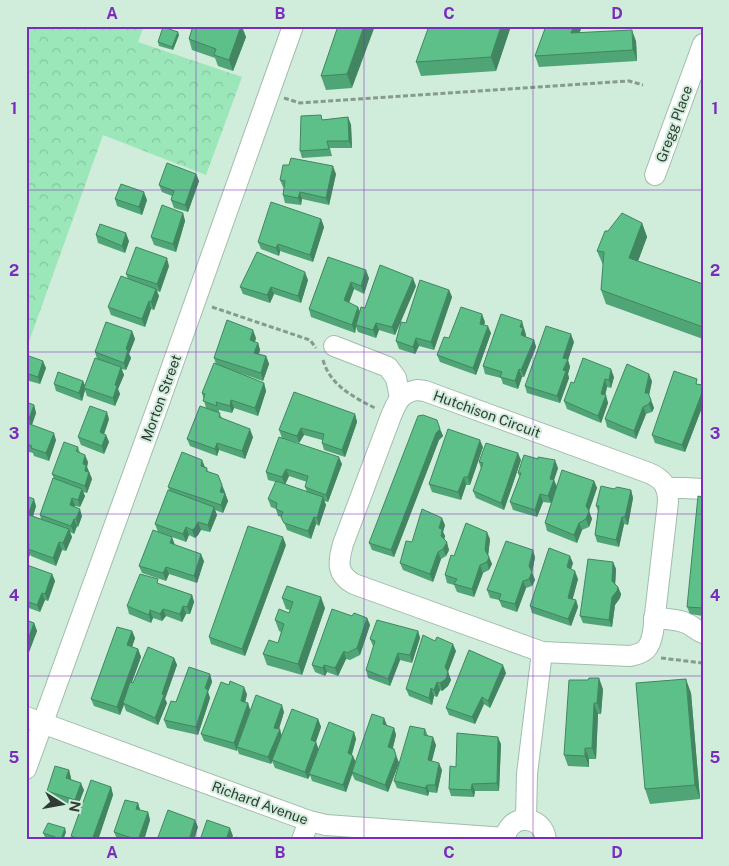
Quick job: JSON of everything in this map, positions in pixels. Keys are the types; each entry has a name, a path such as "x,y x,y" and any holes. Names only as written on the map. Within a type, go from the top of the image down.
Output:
{"street":[{"name":"Morton Street","path":"26,769 34,720 195,301 294,26"},
{"name":"Gregg Place","path":"655,175 703,44"},
{"path":"334,346 388,367 396,378 400,398 391,416 340,555 339,567 348,581 354,584 542,652 630,656 642,653 647,649 652,639 668,502 666,488 703,489"},
{"name":"Hutchison Circuit","path":"400,398 410,391 424,391 649,473 660,479 666,488"},
{"path":"654,618 684,622 703,634"},
{"path":"526,819 527,774 542,652"},
{"name":"Richard Avenue","path":"34,720 309,821 326,825 505,839"},
{"path":"505,839 509,826 526,819 538,824 546,840"},
{"path":"302,840 309,821"}],"path":[{"path":"269,94 300,103 628,82 643,85"},
{"path":"195,301 310,340 321,354 326,369 335,383 354,398 391,416"},
{"path":"647,649 658,658 703,663"}],"green space":[{"path":"26,26 144,26 138,42 242,77 206,175 103,135 26,350"}],"building":[{"path":"193,26 241,26 229,60 214,55 216,49 189,39"},
{"path":"338,26 364,26 347,74 321,76"},
{"path":"429,26 501,26 491,57 416,62"},
{"path":"546,26 574,26 571,33 632,30 633,50 535,56"},
{"path":"163,27 178,32 172,47 158,42"},
{"path":"321,115 322,120 348,117 349,141 327,141 329,149 300,151 301,116"},
{"path":"291,158 333,166 326,198 300,192 298,198 283,195 285,181 280,180 283,165 289,165"},
{"path":"167,163 196,174 185,205 171,200 174,191 159,185"},
{"path":"121,184 144,192 139,207 115,199"},
{"path":"271,202 321,219 310,255 278,244 276,248 258,242"},
{"path":"162,205 183,213 173,244 151,237"},
{"path":"622,213 642,223 629,258 703,284 703,327 601,290 604,252 597,251 605,231 608,231"},
{"path":"100,224 126,233 122,246 96,235"},
{"path":"136,247 167,258 157,284 126,274"},
{"path":"257,252 305,272 298,296 271,287 267,295 240,287"},
{"path":"328,257 366,270 361,286 351,282 344,300 358,307 352,325 309,309"},
{"path":"380,265 413,278 392,327 376,323 373,330 356,325 361,307 365,308"},
{"path":"121,276 156,289 142,319 108,307"},
{"path":"420,280 449,290 431,342 416,338 413,347 396,341 401,322 406,323"},
{"path":"461,307 482,314 480,324 488,326 473,368 437,355 444,337 449,338"},
{"path":"501,314 522,321 520,327 523,328 521,335 534,340 515,381 500,377 502,372 483,366"},
{"path":"227,320 253,330 250,340 258,343 254,353 266,356 261,373 214,358"},
{"path":"106,322 132,331 124,363 95,352"},
{"path":"546,326 571,334 563,358 568,359 563,370 566,371 557,396 525,386"},
{"path":"26,355 43,361 38,377 26,373"},
{"path":"95,358 121,367 113,398 84,388"},
{"path":"583,358 611,369 609,380 605,379 601,394 606,395 598,416 564,401 571,382 574,383"},
{"path":"214,363 264,383 255,408 231,400 230,406 216,402 217,406 203,401 205,394 202,393"},
{"path":"627,364 649,374 645,393 648,393 651,400 649,404 643,407 634,431 605,419"},
{"path":"674,371 697,379 696,384 703,385 703,390 682,445 652,435"},
{"path":"58,372 83,381 79,393 54,384"},
{"path":"294,392 355,414 342,450 322,443 324,434 301,428 297,436 279,430"},
{"path":"26,402 34,405 29,419 26,418"},
{"path":"90,406 107,412 100,432 106,435 102,446 78,437"},
{"path":"200,406 220,413 219,417 250,429 242,451 217,443 215,449 187,439"},
{"path":"423,415 437,420 440,429 436,433 391,550 369,543 418,416"},
{"path":"27,423 54,433 46,453 31,448 32,446 26,444"},
{"path":"448,429 480,440 468,477 464,477 458,492 429,484"},
{"path":"279,437 339,457 326,495 305,487 308,476 286,469 282,477 266,472"},
{"path":"64,442 78,447 76,451 85,455 83,464 86,465 85,471 89,472 85,486 52,474"},
{"path":"486,443 518,453 501,503 473,491 483,463 479,462"},
{"path":"182,452 202,460 201,466 207,468 206,471 218,475 222,485 220,492 225,493 221,505 168,487"},
{"path":"524,455 538,459 538,457 555,460 550,479 554,480 548,496 540,494 535,510 510,502 521,473 518,473"},
{"path":"562,470 594,481 586,506 589,511 586,519 579,523 574,535 545,523"},
{"path":"53,478 82,489 78,500 72,498 70,505 80,509 71,526 40,515"},
{"path":"276,481 323,497 317,518 314,517 308,531 284,523 281,517 283,512 276,509 277,503 268,499"},
{"path":"601,486 631,490 625,517 622,517 616,540 595,535 599,506 596,506"},
{"path":"168,490 214,507 208,525 198,522 192,530 186,527 183,534 155,524"},
{"path":"26,496 34,499 29,512 26,511"},
{"path":"698,496 703,497 703,608 687,607"},
{"path":"422,509 442,518 439,528 442,529 441,536 447,542 443,549 438,552 430,574 400,563 406,541 412,542"},
{"path":"26,514 69,529 63,543 59,542 53,558 28,549 29,544 26,543"},
{"path":"466,523 487,532 485,550 489,557 487,562 480,565 472,589 454,584 457,579 445,575 451,555 454,556"},
{"path":"248,526 283,537 242,649 209,637"},
{"path":"153,530 172,537 170,543 201,554 194,576 166,567 163,573 139,566"},
{"path":"506,541 533,550 529,566 532,572 529,579 523,581 515,604 499,600 501,594 487,590"},
{"path":"549,548 570,556 567,567 575,571 568,598 576,600 568,619 530,606"},
{"path":"588,559 613,562 612,581 618,587 612,597 609,620 580,616"},
{"path":"27,565 52,574 45,594 42,593 37,605 26,601"},
{"path":"140,574 158,579 157,583 192,595 187,607 183,606 180,614 163,609 160,614 150,610 149,615 127,606"},
{"path":"287,586 321,597 298,664 263,654 269,640 278,643 284,624 275,620 279,609 289,613 293,602 282,598"},
{"path":"332,609 352,616 354,613 367,618 357,648 347,653 344,651 335,668 324,665 323,668 312,665"},
{"path":"26,620 34,623 26,645"},
{"path":"377,620 418,631 410,655 398,653 388,679 366,670 375,641 370,639"},
{"path":"117,627 132,631 127,645 138,649 117,707 91,699"},
{"path":"423,635 435,641 437,637 453,644 445,667 448,672 446,679 440,683 437,682 434,690 431,688 429,698 406,689"},
{"path":"148,647 174,658 162,694 164,695 155,718 123,703 130,682 133,683"},
{"path":"469,650 503,665 488,701 482,697 472,717 446,708"},
{"path":"189,667 210,674 205,688 208,690 196,727 164,720 171,701 176,702"},
{"path":"589,678 599,678 597,703 594,703 592,748 585,748 585,756 564,755 569,680 588,680"},
{"path":"686,679 695,785 645,789 636,683"},
{"path":"230,681 244,687 241,701 248,703 234,743 201,734 221,682 229,685"},
{"path":"256,695 282,705 274,728 280,729 268,757 237,747"},
{"path":"292,709 318,719 311,740 316,742 305,772 272,760"},
{"path":"372,714 384,718 383,724 394,728 388,747 394,749 396,756 385,785 352,772"},
{"path":"329,722 354,732 348,753 353,756 343,785 309,774"},
{"path":"410,726 425,729 424,735 433,737 428,760 439,763 435,785 427,785 425,788 394,781"},
{"path":"457,733 498,737 497,783 472,784 471,790 449,789 450,766 456,767"},
{"path":"55,766 69,770 66,778 81,783 75,800 47,791"},
{"path":"91,780 111,787 92,840 82,840 71,836"},
{"path":"125,800 138,803 136,809 148,812 138,840 114,832"},
{"path":"168,810 195,820 189,840 157,840"},
{"path":"207,820 230,828 226,840 200,840"},
{"path":"48,823 65,828 61,839 43,833"}]}
